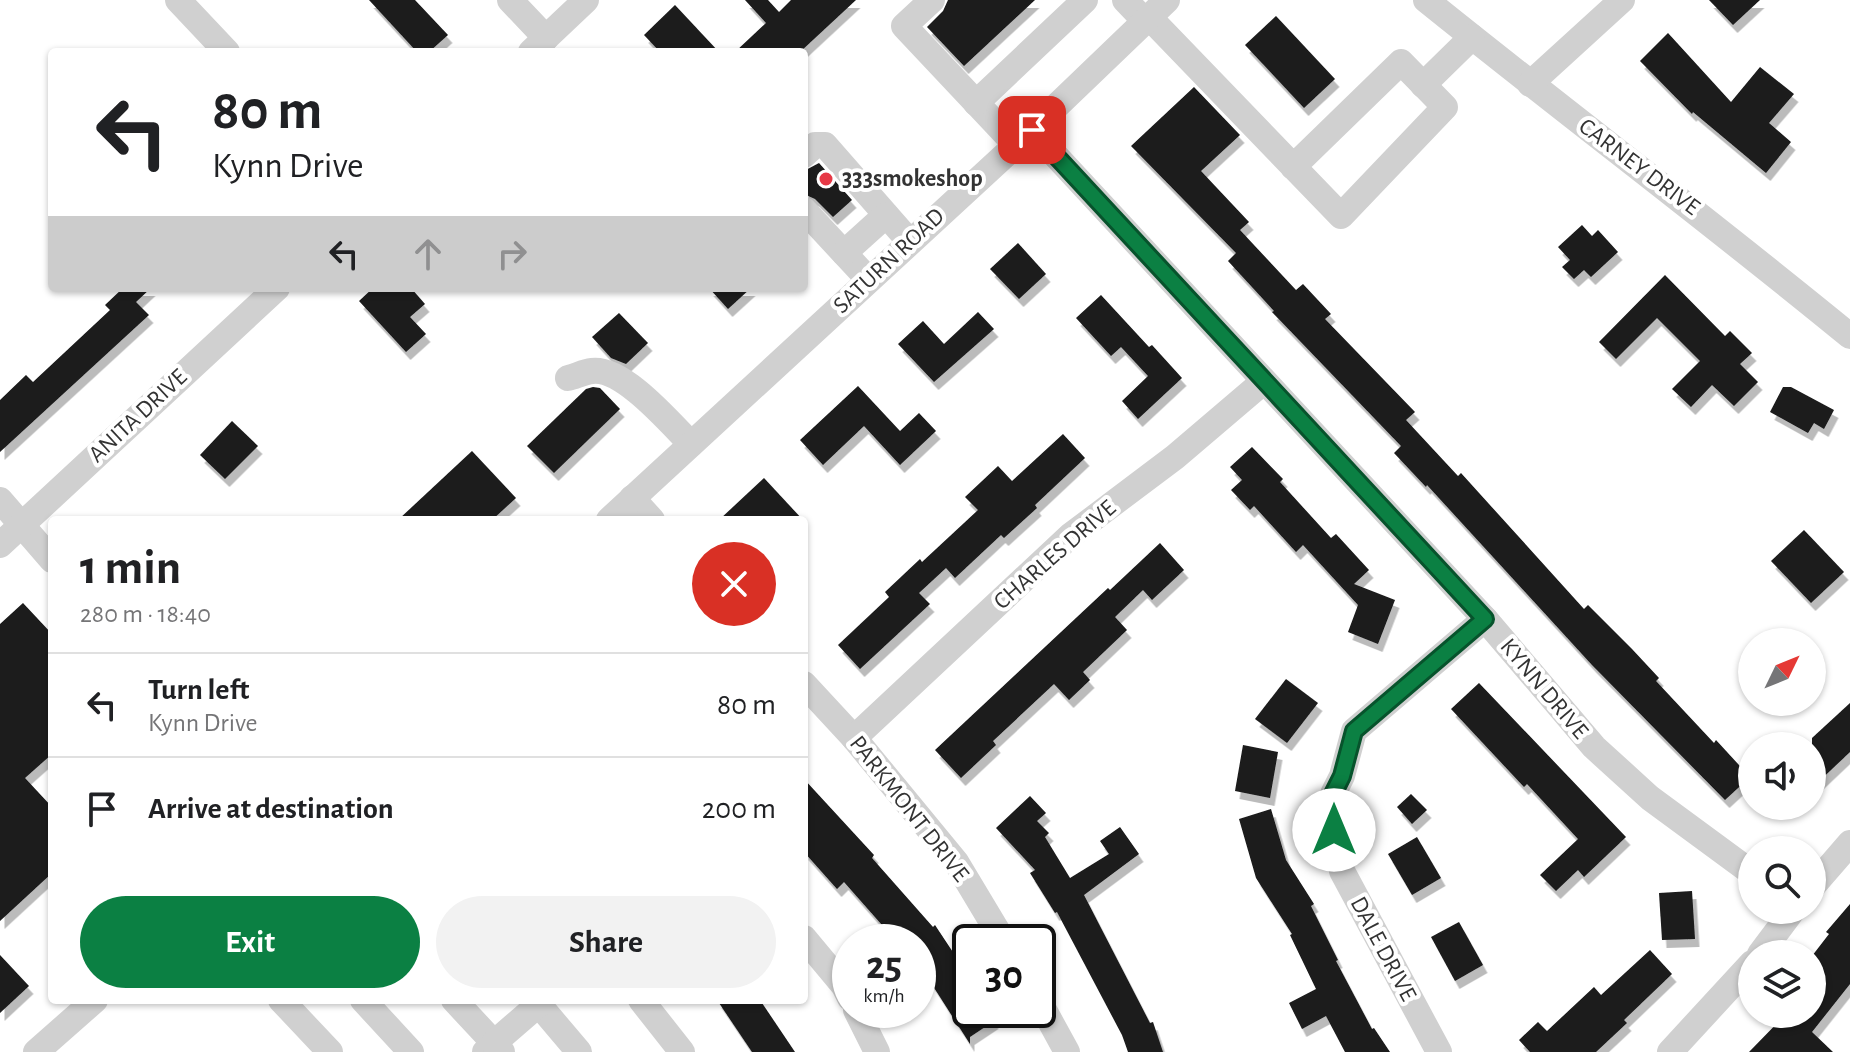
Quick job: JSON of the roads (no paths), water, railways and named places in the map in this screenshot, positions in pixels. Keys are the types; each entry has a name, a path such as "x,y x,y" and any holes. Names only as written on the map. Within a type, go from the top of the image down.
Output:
{"street":[{"path":"178,0 223,48"},
{"path":"510,0 538,45 586,0"},
{"name":"KYNN DRIVE","path":"932,0 904,26 976,103 1024,137 1263,382 1485,619 1594,747 1650,798 1738,863"},
{"path":"976,103 1085,0"},
{"path":"1125,0 1154,13 1293,167 1341,216 1445,107 1401,62 1293,167"},
{"name":"CARNEY DRIVE","path":"1426,0 1713,224 1850,336"},
{"path":"1530,84 1622,0"},
{"name":"SATURN ROAD","path":"613,516 1154,13"},
{"path":"1423,85 1472,37"},
{"path":"808,151 815,145 825,145 910,242"},
{"path":"808,214 869,280"},
{"path":"844,253 886,215"},
{"name":"ANITA DRIVE","path":"0,545 273,292"},
{"path":"568,378 595,370 616,376 635,389 691,444"},
{"name":"CHARLES DRIVE","path":"854,738 1070,536 1175,457 1263,382"},
{"path":"632,498 648,516"},
{"path":"0,500 48,555"},
{"name":"DALE DRIVE","path":"1439,1052 1342,871 1334,830 1333,794 1342,776 1354,731 1485,619"},
{"name":"PARKMONT DRIVE","path":"808,688 854,738 956,862 993,924"},
{"path":"1826,871 1850,843"},
{"path":"808,943 832,972"},
{"path":"1670,1052 1738,978"},
{"path":"36,1052 90,1004"},
{"path":"285,1004 330,1052"},
{"path":"367,1004 411,1052"},
{"path":"457,1004 494,1049 535,1004"},
{"path":"539,1004 579,1052"},
{"path":"644,1004 682,1052"},
{"path":"865,1028 877,1052"},
{"path":"1054,1028 1067,1052"}],"place":[{"name":"333smokeshop","path":"826,179"}]}
